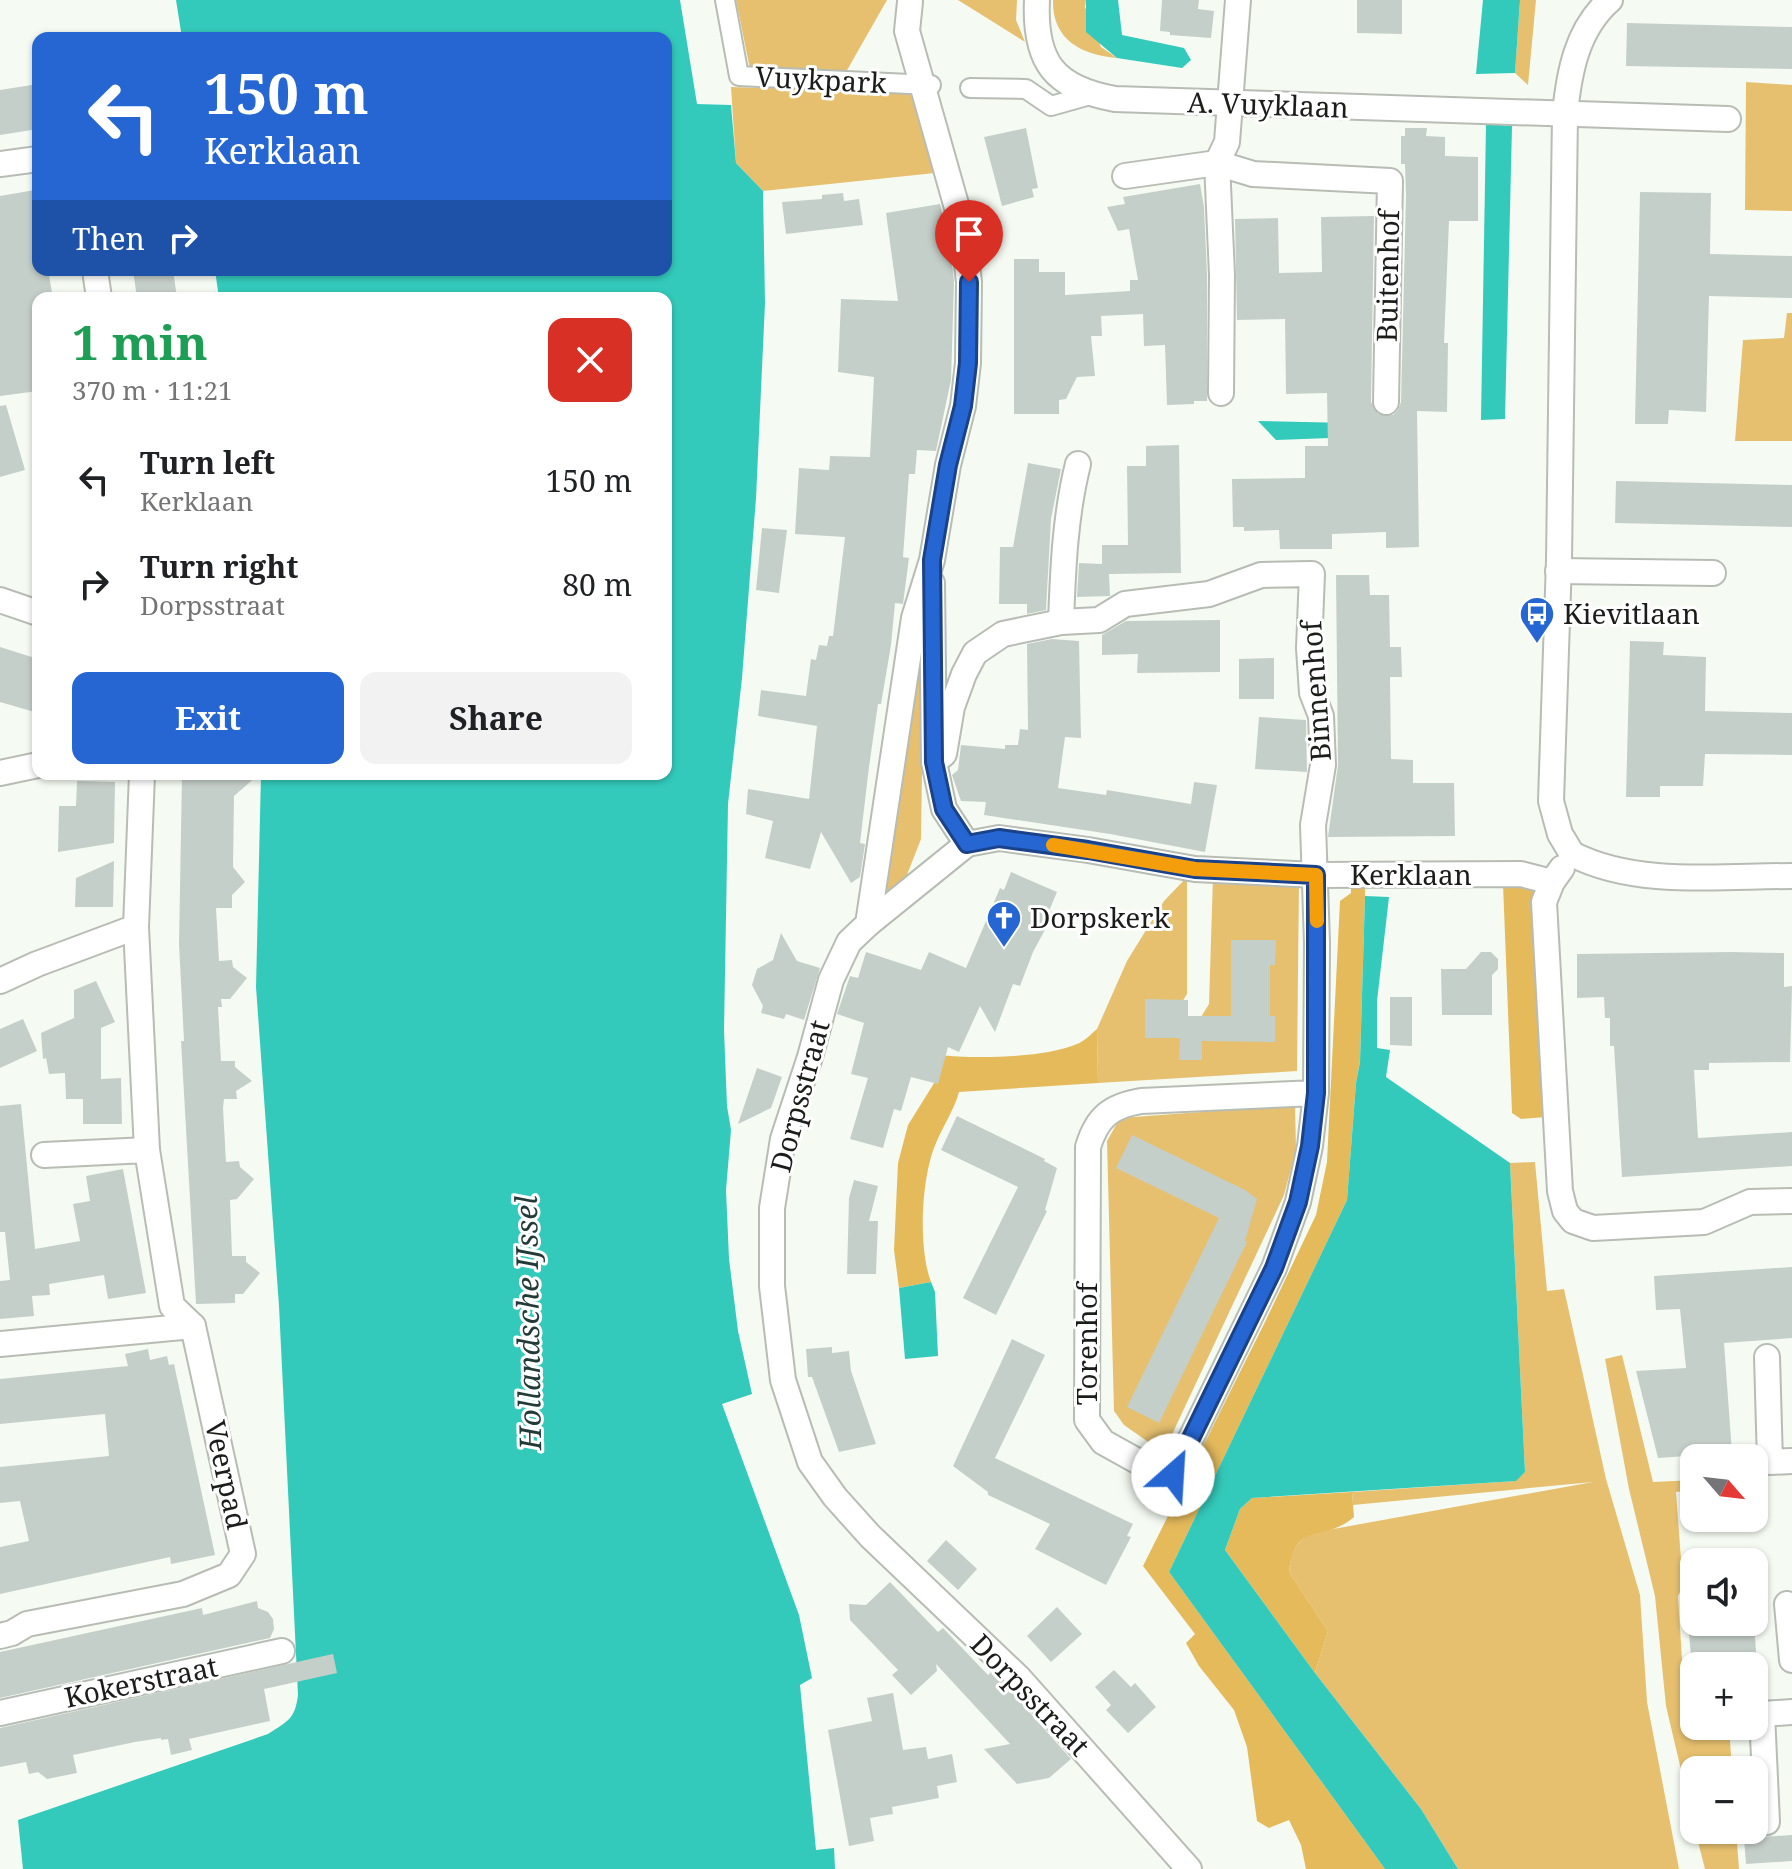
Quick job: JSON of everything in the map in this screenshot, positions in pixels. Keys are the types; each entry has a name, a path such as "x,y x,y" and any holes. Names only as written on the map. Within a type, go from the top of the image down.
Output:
{"street":[{"name":"Vuykpark","path":"725,0 739,76 928,85"},
{"name":"A. Vuyklaan","path":"1037,0 1035,29 1042,55 1063,81 1090,95 1153,102 1565,114"},
{"path":"1221,393 1222,275 1217,163 1227,142 1238,0"},
{"path":"1610,0 1577,47 1568,81 1565,114 1551,801 1560,834 1572,854 1592,864 1623,873 1663,876 1792,876"},
{"path":"868,924 914,618 932,560 948,465 963,406 968,363 969,282 963,229 945,172 928,85 907,31 910,2"},
{"path":"970,88 1026,89 1051,106 1090,95"},
{"path":"1565,114 1728,119"},
{"path":"0,164 32,160"},
{"name":"Buitenhof","path":"1125,176 1217,163 1253,174 1390,181 1386,402"},
{"path":"1061,622 1063,545 1078,464"},
{"path":"868,924 967,844 944,809 934,762 932,560"},
{"path":"1558,571 1713,573"},
{"name":"Binnenhof","path":"934,762 944,754 952,707 975,653 1003,634 1061,622 1099,620 1125,604 1209,594 1261,575 1312,574 1309,648 1312,693 1321,716 1323,765 1313,825 1316,875"},
{"path":"0,600 32,611"},
{"path":"0,773 32,766"},
{"path":"142,780 136,927 147,1150 172,1306 193,1326"},
{"name":"Kerklaan","path":"967,844 999,838 1195,869 1316,875 1521,874 1552,882"},
{"path":"1572,854 1552,882 1544,902 1560,1191 1565,1211 1573,1221 1593,1228 1704,1222 1750,1202 1792,1201"},
{"name":"Torenhof","path":"1316,875 1316,1093 1310,1146 1298,1202 1274,1268 1173,1475 1139,1462 1103,1442 1087,1420 1088,1147 1093,1132 1104,1117 1119,1105 1141,1101 1316,1093"},
{"name":"Dorpsstraat","path":"868,924 849,942 831,980 783,1139 772,1208 772,1286 783,1380 810,1462 835,1497 870,1536 1019,1678 1189,1869"},
{"path":"0,981 136,927"},
{"path":"44,1155 147,1150"},
{"path":"0,1344 193,1326"},
{"name":"Veerpad","path":"0,1636 27,1624 183,1594 229,1575 243,1554 193,1326"},
{"path":"1767,1357 1770,1462 1792,1461"},
{"path":"1787,1604 1792,1660"},
{"name":"Kokerstraat","path":"0,1713 282,1651"},
{"path":"1764,1756 1762,1714 1792,1712"}],"shaded area":[{"path":"736,0 887,0 846,72 750,69"},
{"path":"958,0 1017,0 1016,20 1025,42"},
{"path":"1053,0 1086,0 1085,7 1101,47 1117,58 1092,53 1072,43 1058,26"},
{"path":"1520,0 1536,0 1528,85 1515,73"},
{"path":"1746,82 1792,85 1792,211 1745,210"},
{"path":"731,87 915,92 935,173 763,191 736,163"},
{"path":"1787,313 1792,313 1792,441 1735,441 1743,340 1784,338"},
{"path":"924,634 921,839 903,885 882,897"},
{"path":"1187,877 1187,994 1174,1015 1201,1017 1209,1004 1213,877 1299,879 1297,1071 1098,1083 1097,1029 1127,961 1164,901"},
{"path":"1503,884 1537,885 1546,1117 1521,1119 1512,1113"},
{"path":"1351,885 1365,886 1365,896 1360,1061 1347,1200 1169,1572 1385,1869 1306,1869 1301,1845 1289,1820 1269,1828 1257,1821 1247,1747 1234,1710 1199,1666 1186,1643 1195,1634 1143,1566 1316,1215 1327,1162 1340,901 1351,893"},
{"path":"1097,1029 1098,1083 959,1092 931,1157 924,1193 924,1251 931,1282 899,1288 894,1250 898,1163 908,1125 936,1080 939,1055 1029,1055 1080,1043"},
{"path":"1295,1105 1296,1150 1284,1195 1168,1443 1154,1446 1124,1425 1114,1411 1107,1141 1120,1118"},
{"path":"1535,1162 1547,1291 1564,1289 1606,1479 1640,1595 1647,1702 1679,1869 1458,1869 1421,1809 1315,1673 1328,1631 1289,1572 1295,1549 1311,1533 1593,1482 1353,1505 1352,1492 1515,1481 1525,1472 1510,1163"},
{"path":"1622,1355 1653,1482 1680,1481 1680,1492 1676,1492 1680,1548 1680,1740 1730,1740 1731,1756 1680,1756 1680,1766 1666,1706 1655,1596 1629,1489 1605,1359"},
{"path":"1352,1492 1354,1517 1343,1525 1304,1538 1293,1555 1289,1572 1328,1631 1315,1673 1225,1550 1240,1509 1252,1498"},
{"path":"1699,1844 1737,1844 1739,1869 1705,1869"}],"water":[{"name":"Hollandsche IJssel","path":"176,0 680,0 697,104 731,105 736,163 763,191 765,303 756,498 742,678 728,804 724,1030 731,1130 726,1190 729,1259 738,1331 752,1394 722,1404 799,1615 812,1678 800,1685 816,1850 834,1848 835,1869 23,1869 18,1820 268,1734 289,1719 297,1703 279,1306 256,987 261,780 672,780 672,292 218,292 216,276 672,276 672,32 181,32"},
{"path":"1086,0 1118,0 1122,35 1184,48 1191,60 1182,68 1117,58 1086,32"},
{"path":"1483,0 1520,0 1515,73 1476,74"},
{"path":"1486,124 1512,126 1505,419 1481,420"},
{"path":"1258,421 1349,423 1330,438 1276,440"},
{"path":"1365,896 1389,897 1377,1001 1377,1048 1390,1050 1386,1077 1510,1163 1525,1472 1516,1481 1252,1498 1240,1509 1225,1550 1315,1673 1421,1809 1458,1869 1385,1869 1169,1572 1347,1200 1360,1062"},
{"path":"931,1282 935,1292 938,1356 905,1359 899,1288"}],"building":[{"path":"1162,0 1199,0 1198,9 1214,11 1211,38 1170,35 1170,32 1160,31"},
{"path":"1357,0 1402,0 1402,34 1357,33"},
{"path":"1627,23 1792,27 1792,69 1626,66"},
{"path":"32,85 32,130 0,135 0,90"},
{"path":"1026,128 1038,188 1032,189 1034,197 1002,206 984,137"},
{"path":"1405,128 1427,128 1426,136 1445,137 1445,156 1478,157 1478,221 1449,221 1444,343 1448,343 1447,412 1417,411 1419,547 1386,548 1386,532 1332,534 1332,549 1280,549 1279,530 1244,531 1244,527 1233,527 1232,479 1305,478 1305,446 1328,446 1327,393 1286,394 1285,319 1237,320 1235,219 1278,218 1279,273 1322,272 1321,217 1374,216 1371,402 1378,414 1393,415 1401,402 1406,195 1401,136 1405,136"},
{"path":"1200,184 1207,275 1207,401 1167,405 1165,345 1144,346 1143,314 1101,316 1102,336 1091,336 1095,376 1077,377 1066,399 1059,400 1059,414 1014,414 1014,259 1039,259 1039,272 1065,272 1065,295 1130,291 1130,280 1138,280 1129,229 1118,231 1107,207 1125,204 1123,197"},
{"path":"32,191 32,276 49,276 52,292 32,292 32,392 0,396 0,196"},
{"path":"1640,192 1711,193 1710,254 1792,256 1792,298 1709,296 1706,412 1669,410 1668,424 1635,424"},
{"path":"843,193 844,201 859,199 863,225 786,234 782,202 822,199 822,195"},
{"path":"940,204 954,281 951,380 936,451 917,450 915,474 909,474 903,557 909,558 903,604 895,603 891,645 869,767 860,843 865,844 860,877 851,883 821,832 810,869 765,858 773,821 746,814 748,789 809,799 817,726 758,716 761,690 806,696 811,659 816,660 819,645 827,646 829,636 833,636 845,537 795,534 799,468 829,470 830,456 870,457 874,377 838,372 841,299 898,301 886,213"},
{"path":"134,276 174,276 176,292 136,292"},
{"path":"6,405 25,470 0,477 0,406"},
{"path":"1179,445 1181,573 1109,574 1110,596 1077,597 1079,563 1102,564 1102,545 1128,545 1127,466 1146,466 1146,446"},
{"path":"1028,463 1061,469 1051,519 1046,610 1027,614 1027,604 999,604 1000,547 1013,547"},
{"path":"1616,481 1792,485 1792,527 1615,523"},
{"path":"762,528 787,530 779,593 756,590"},
{"path":"1336,575 1369,575 1370,595 1389,595 1390,647 1401,647 1402,677 1390,677 1391,759 1413,760 1413,783 1454,783 1455,836 1328,837 1338,765"},
{"path":"1220,620 1220,672 1137,673 1138,654 1102,655 1102,635 1126,621"},
{"path":"1052,639 1079,641 1081,738 1065,737 1058,788 1106,795 1107,790 1191,804 1194,782 1217,785 1205,852 984,815 986,802 961,801 952,775 958,770 961,745 1005,749 1005,745 1018,745 1020,729 1028,730 1027,644"},
{"path":"1630,641 1664,642 1663,655 1706,657 1705,711 1792,713 1792,755 1705,754 1703,786 1660,786 1660,797 1626,797"},
{"path":"0,647 32,657 32,711 0,702"},
{"path":"1274,658 1274,699 1239,699 1239,659"},
{"path":"1259,717 1306,720 1307,772 1255,769"},
{"path":"182,780 252,780 234,796 233,867 245,882 232,895 232,908 216,908 219,961 232,960 233,967 247,978 230,999 221,999 222,1007 218,1007 221,1061 235,1061 235,1067 252,1081 236,1091 237,1099 224,1099 223,1108 226,1162 239,1161 240,1167 254,1179 237,1199 230,1200 232,1256 246,1256 246,1262 260,1273 243,1294 235,1294 235,1303 196,1304 181,1041 184,1041 179,944"},
{"path":"77,781 115,782 114,843 58,852 59,806 76,806"},
{"path":"114,861 113,907 75,907 76,878"},
{"path":"1011,872 1057,892 1047,926 1020,986 1013,984 995,1032 980,1006 959,1052 948,1047 938,1084 911,1077 901,1111 894,1109 883,1148 850,1139 868,1078 851,1074 864,1023 837,1014 850,976 858,978 866,952 921,970 929,952 966,968 1000,888 1004,890"},
{"path":"781,933 797,961 820,968 804,1020 786,1014 784,1019 761,1013 763,1006 752,985 757,969 773,960"},
{"path":"1231,940 1276,940 1275,965 1270,965 1270,1016 1275,1016 1275,1042 1202,1041 1202,1060 1179,1060 1180,1038 1145,1038 1145,999 1188,1000 1188,1016 1231,1016"},
{"path":"1481,952 1491,952 1498,959 1498,969 1492,975 1492,1015 1442,1015 1441,969 1466,969"},
{"path":"1784,953 1784,987 1792,986 1790,1062 1709,1063 1709,1070 1694,1070 1698,1138 1792,1132 1792,1166 1622,1177 1610,1018 1605,1018 1604,997 1577,998 1577,954"},
{"path":"96,981 115,1022 101,1028 101,1079 121,1078 122,1124 83,1124 83,1099 66,1099 65,1073 49,1074 46,1058 43,1059 41,1033 74,1018 74,990"},
{"path":"1390,997 1412,997 1412,1046 1390,1045"},
{"path":"23,1019 37,1051 0,1068 0,1029"},
{"path":"757,1068 782,1077 771,1108 738,1124"},
{"path":"21,1104 35,1249 80,1241 73,1204 90,1201 86,1176 123,1169 146,1293 108,1299 104,1275 49,1284 50,1295 32,1296 34,1316 0,1319 0,1281 10,1280 5,1232 0,1232 0,1106"},
{"path":"957,1116 1045,1159 1057,1168 1047,1211 996,1315 963,1298 1018,1187 941,1150"},
{"path":"1132,1135 1245,1190 1257,1199 1247,1242 1159,1423 1127,1407 1219,1218 1116,1168"},
{"path":"854,1180 878,1186 869,1221 878,1221 876,1274 847,1274 849,1198"},
{"path":"1792,1267 1792,1338 1724,1343 1731,1444 1680,1444 1680,1457 1658,1458 1636,1371 1686,1368 1680,1309 1656,1310 1654,1276"},
{"path":"1012,1339 1045,1355 995,1458 1133,1524 1127,1536 1131,1537 1106,1585 1035,1549 1050,1524 988,1495 953,1466"},
{"path":"832,1347 832,1353 849,1351 851,1371 876,1444 839,1452 812,1377 808,1377 806,1349"},
{"path":"148,1349 150,1360 167,1356 169,1365 174,1364 215,1555 171,1564 170,1557 0,1594 0,1547 29,1541 20,1501 0,1503 0,1467 109,1456 105,1414 0,1424 0,1379 128,1366 125,1354"},
{"path":"946,1540 977,1569 958,1590 927,1561"},
{"path":"890,1582 938,1632 943,1628 988,1675 991,1672 1008,1688 1071,1759 1049,1778 1017,1784 984,1749 1010,1744 936,1664 937,1671 911,1695 892,1675 898,1670 850,1620 849,1604 866,1605"},
{"path":"257,1601 258,1608 268,1612 273,1619 274,1629 270,1638 0,1698 0,1652 202,1608 203,1615"},
{"path":"1057,1607 1082,1634 1051,1662 1027,1636"},
{"path":"1689,1636 1755,1636 1756,1652 1691,1652"},
{"path":"333,1654 337,1673 264,1689 270,1721 189,1739 192,1750 171,1755 168,1739 135,1742 73,1755 77,1773 47,1779 38,1772 29,1774 26,1762 0,1767 0,1728"},
{"path":"1114,1670 1131,1687 1135,1683 1156,1707 1128,1733 1106,1710 1111,1705 1095,1687"},
{"path":"893,1693 903,1750 926,1747 928,1759 952,1754 957,1782 937,1786 939,1798 892,1807 893,1814 870,1818 874,1841 849,1846 828,1730 872,1721 867,1698"},
{"path":"1792,1835 1792,1861 1746,1864 1744,1844 1768,1844 1768,1836"}],"slow traffic":[{"path":"1053,845 1195,869 1316,875 1317,921"}],"place":[{"name":"Kievitlaan","path":"1537,645"},
{"name":"Dorpskerk","path":"1004,949"}],"route":[{"path":"969,282 968,363 963,406 948,465 932,560 934,762 944,809 967,844 999,838 1195,869 1316,875 1316,1093 1310,1146 1298,1202 1274,1268 1173,1475"}]}
